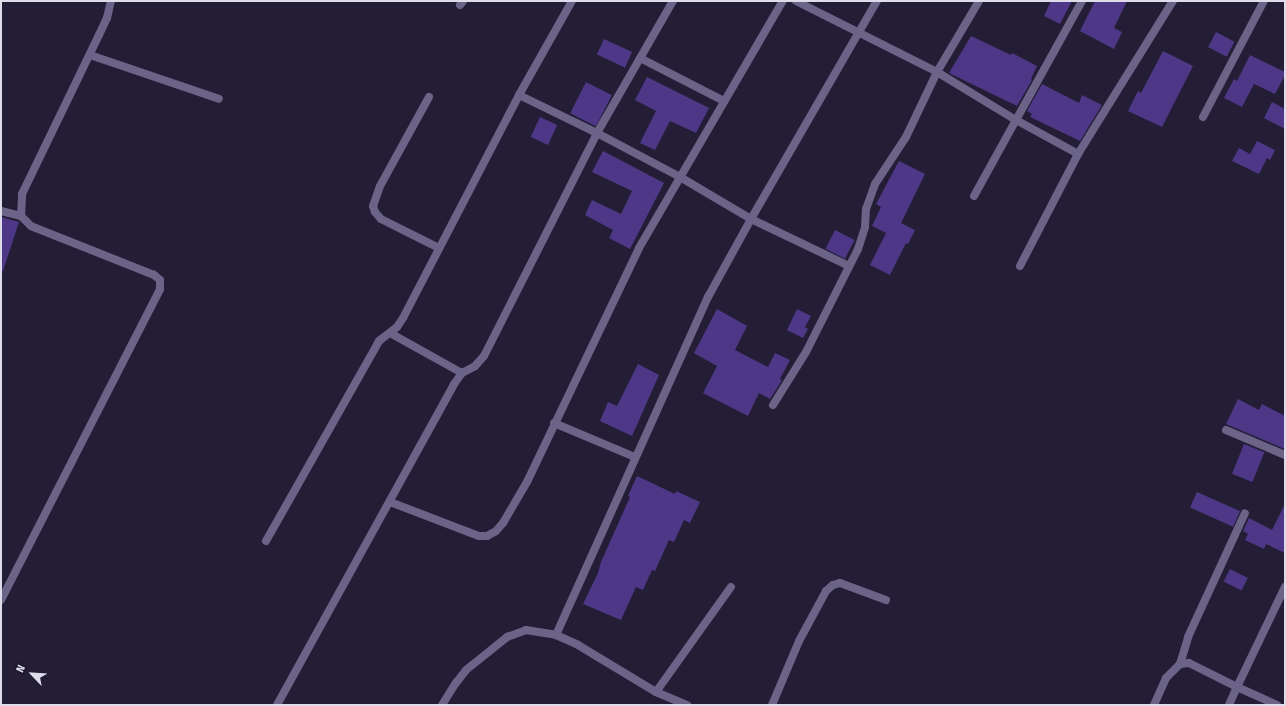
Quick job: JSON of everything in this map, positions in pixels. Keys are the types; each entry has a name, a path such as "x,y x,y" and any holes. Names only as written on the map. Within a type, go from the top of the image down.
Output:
{"street":[{"path":"21,216 22,194 90,55 106,18 111,1"},
{"path":"266,541 379,341 390,333 403,318 518,95 572,1"},
{"path":"277,705 454,384 462,373 475,366 484,356 597,133 673,1"},
{"path":"390,502 452,528 479,536 487,536 496,531 503,523 527,482 639,248 783,1"},
{"path":"796,1 858,34 937,72 1016,120 1078,154"},
{"path":"556,635 708,297 751,219 877,1"},
{"path":"773,405 806,352 862,238 866,209 870,195 906,137 937,72 979,1"},
{"path":"974,196 1082,1"},
{"path":"1020,266 1078,154 1173,1"},
{"path":"1203,117 1264,1"},
{"path":"90,55 219,99"},
{"path":"640,58 724,102"},
{"path":"518,95 597,133 680,177 751,219 849,266"},
{"path":"429,97 380,186 373,206 375,212 381,219 440,248"},
{"path":"1,211 21,216 31,226 154,274 160,280 160,289 1,600"},
{"path":"390,333 462,373"},
{"path":"554,423 635,457"},
{"path":"1226,430 1285,455"},
{"path":"1154,705 1166,678 1180,664 1188,637 1245,513"},
{"path":"772,705 799,641 826,591 833,585 840,583 886,600"},
{"path":"656,692 732,587"},
{"path":"1229,705 1285,587"},
{"path":"442,705 466,670 507,637 526,630 556,635 578,645 656,692 687,705"},
{"path":"1180,664 1189,663 1277,705"}],"building":[{"path":"1051,1 1072,1 1060,24 1044,16"},
{"path":"1095,1 1127,1 1114,28 1122,32 1114,49 1080,31"},
{"path":"1216,32 1235,42 1227,57 1208,47"},
{"path":"971,36 1011,55 1012,53 1037,66 1031,79 1032,80 1017,106 949,73"},
{"path":"604,39 632,52 625,68 597,54"},
{"path":"1163,51 1193,66 1162,127 1128,111 1138,91 1141,93"},
{"path":"1250,55 1285,72 1285,75 1275,94 1254,84 1242,107 1224,98 1234,79 1237,81"},
{"path":"647,77 709,108 696,133 670,121 655,150 640,143 656,111 635,100"},
{"path":"586,82 612,95 596,126 570,113"},
{"path":"1042,84 1079,103 1082,95 1102,105 1080,141 1030,117 1032,114 1027,111"},
{"path":"1272,102 1285,109 1285,129 1264,118"},
{"path":"540,117 557,125 548,145 531,137"},
{"path":"1257,141 1275,150 1270,160 1267,158 1259,174 1232,161 1239,148 1250,154"},
{"path":"603,151 664,183 630,249 609,238 613,230 585,215 592,200 621,214 632,191 592,172"},
{"path":"899,161 925,174 901,223 915,230 908,244 906,243 890,275 870,265 886,233 872,226 881,207 876,204"},
{"path":"1,217 19,222 3,271 1,271"},
{"path":"835,230 855,240 845,259 825,249"},
{"path":"717,309 747,326 735,350 768,367 775,353 790,360 780,379 782,380 770,399 759,393 748,416 703,393 717,366 694,353"},
{"path":"797,309 811,316 805,327 808,329 803,338 787,330"},
{"path":"638,364 659,375 632,436 600,421 608,402 617,406"},
{"path":"1238,399 1259,410 1262,404 1285,416 1285,449 1226,424"},
{"path":"1244,444 1264,452 1252,482 1232,474"},
{"path":"637,476 675,494 676,491 700,502 690,523 684,520 674,542 669,540 655,571 652,570 643,590 636,587 621,620 583,604 598,573 601,562 630,497 628,496"},
{"path":"1197,492 1240,511 1233,527 1190,508"},
{"path":"1285,504 1285,553 1266,544 1264,549 1245,540 1248,534 1243,531 1249,518 1272,530"},
{"path":"1230,569 1248,578 1241,591 1224,581"}]}
